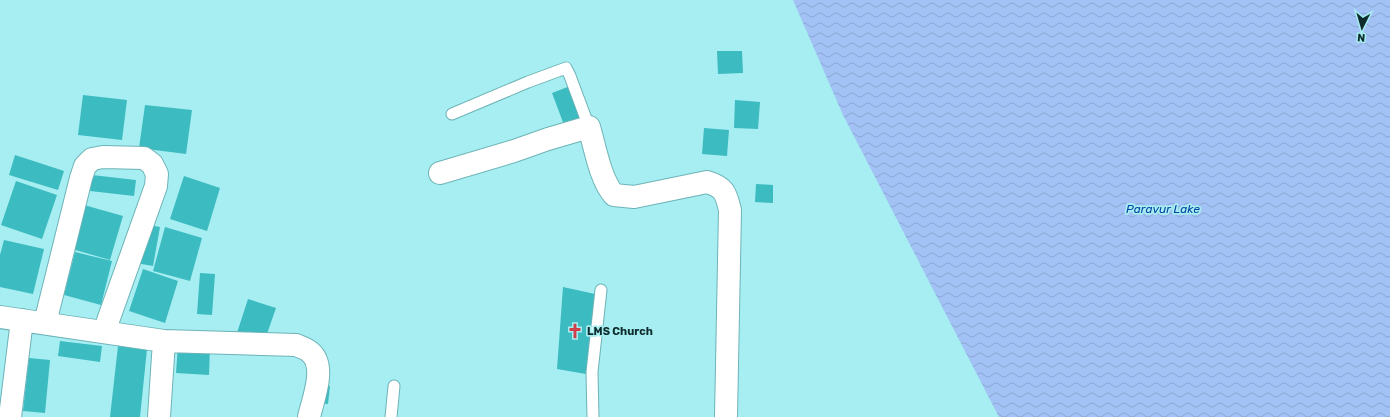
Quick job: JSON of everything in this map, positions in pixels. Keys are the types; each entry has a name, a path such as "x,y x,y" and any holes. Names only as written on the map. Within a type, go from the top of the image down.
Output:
{"street":[{"path":"440,172 590,127 600,166 609,189 614,195 634,197 707,182 718,186 727,195 730,210 726,417"},
{"path":"44,323 85,166 92,158 144,158 152,164 157,174 156,186 104,332"},
{"path":"0,317 164,341 296,345 310,351 317,360 319,375 309,417"},
{"path":"10,417 22,320"},
{"path":"159,417 164,341"}],"lane":[{"path":"452,114 528,82 566,68 590,127"},
{"path":"593,417 592,372 601,290"},
{"path":"391,417 394,386"}],"water":[{"name":"Paravur Lake","path":"793,0 1390,0 1390,417 999,417 843,115"}],"building":[{"path":"717,51 742,51 743,73 718,74"},
{"path":"570,86 583,118 564,125 552,93"},
{"path":"83,95 127,100 122,140 78,135"},
{"path":"735,100 760,102 758,129 734,128"},
{"path":"145,105 192,110 186,154 139,148"},
{"path":"704,128 729,130 727,156 702,154"},
{"path":"15,155 64,171 58,190 9,175"},
{"path":"92,175 136,180 134,196 90,191"},
{"path":"184,176 220,188 207,231 170,219"},
{"path":"16,181 57,195 42,239 1,225"},
{"path":"756,184 773,185 773,203 755,202"},
{"path":"84,205 123,216 110,260 72,249"},
{"path":"143,224 160,227 153,266 136,263"},
{"path":"165,227 202,238 190,281 153,271"},
{"path":"4,240 44,249 33,294 0,287 0,255"},
{"path":"75,252 112,261 101,305 64,295"},
{"path":"143,269 178,281 165,323 129,311"},
{"path":"200,273 215,274 212,315 197,314"},
{"name":"LMS Church","path":"563,287 595,294 586,374 557,369"},
{"path":"248,299 276,308 261,351 234,342"},
{"path":"60,341 102,346 100,362 58,356"},
{"path":"178,345 210,346 209,375 176,373"},
{"path":"118,346 147,349 140,417 110,417"},
{"path":"29,358 50,360 45,413 23,411"},
{"path":"318,384 330,386 328,404 316,403"}],"place":[{"name":"LMS Church","path":"575,331"}]}
